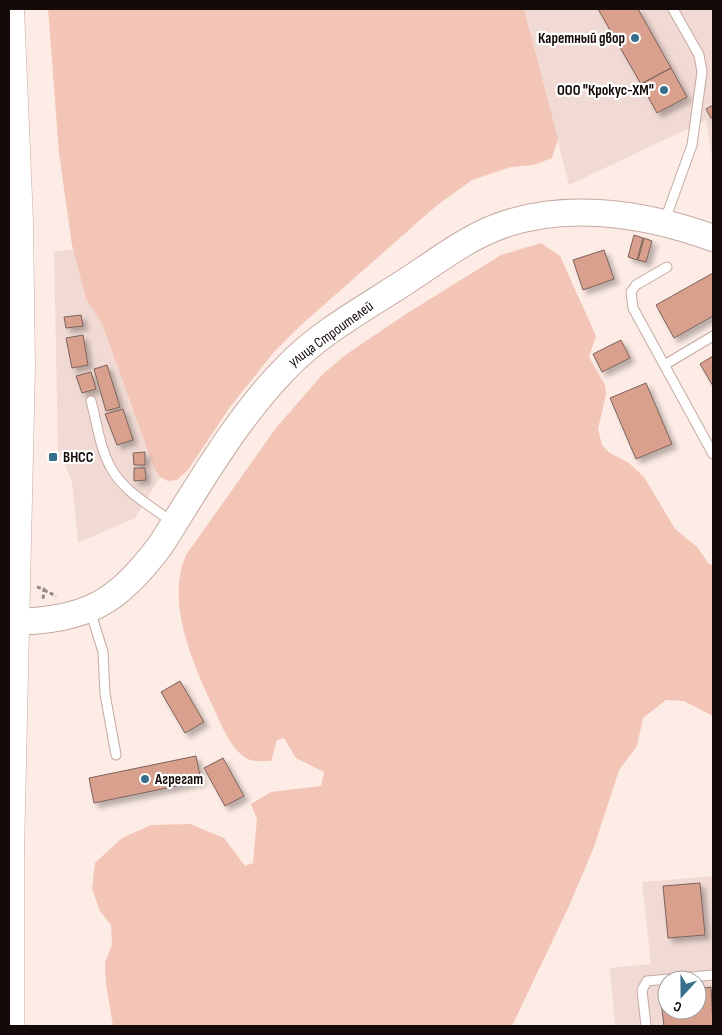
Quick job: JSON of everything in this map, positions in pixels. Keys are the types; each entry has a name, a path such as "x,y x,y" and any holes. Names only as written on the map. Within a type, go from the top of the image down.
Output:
{"main road":[{"path":"10,9 19,221 21,365 12,622 10,1026"},
{"name":"улица Строителей","path":"12,622 60,618 90,610 108,600 144,567 246,415 286,367 337,326 490,230 511,222 554,215 607,214 664,223 713,238"}],"lane":[{"path":"664,223 692,145 702,72 699,55 673,9"},
{"path":"667,267 636,285 631,292 633,308 666,364 713,454"},
{"path":"666,364 713,336"},
{"path":"92,401 106,458 111,469 125,487 174,524"},
{"path":"90,610 103,652 104,694 116,755"},
{"path":"646,1026 642,990 647,981 713,975"}],"shaded area":[{"path":"48,9 524,9 558,139 552,158 534,165 511,167 472,180 436,206 300,326 274,352 230,407 188,470 177,480 168,481 160,477 154,468 102,324 86,299 72,245 59,153"},
{"name":"ООО \"Крокус-ХМ\"","path":"524,9 713,9 713,164 706,120 569,185"},
{"path":"541,243 560,256 596,336 589,357 605,385 606,394 598,429 602,445 610,453 629,463 644,477 675,529 697,547 709,564 713,565 713,716 684,701 666,700 643,718 637,746 619,770 594,847 569,906 512,1026 113,1026 106,984 105,963 112,944 111,925 100,911 92,889 95,863 122,838 151,825 190,824 224,838 245,866 253,863 257,819 251,804 271,792 321,786 324,772 296,758 284,738 277,740 271,761 250,760 242,755 232,744 220,723 198,674 185,634 180,613 179,593 180,574 186,555 276,428 322,375 344,356 406,314 501,255"},
{"path":"73,249 86,299 102,324 154,468 160,477 135,518 78,543 72,481 58,450 54,252"},
{"path":"713,876 713,1026 615,1026 610,968 651,964 642,882"}],"building":[{"name":"Каретный двор","path":"598,9 638,9 671,68 641,84"},
{"name":"ООО \"Крокус-ХМ\"","path":"671,68 687,97 657,113 641,84"},
{"path":"713,105 713,117 711,118 706,109"},
{"path":"634,235 643,238 637,260 628,257"},
{"path":"644,238 652,241 646,262 638,260"},
{"path":"604,250 614,279 583,290 573,260"},
{"path":"713,273 713,316 674,338 656,305"},
{"path":"81,315 83,326 66,328 64,317"},
{"path":"83,335 88,365 72,368 66,338"},
{"path":"621,340 630,358 602,372 593,354"},
{"path":"713,356 713,386 700,364"},
{"path":"107,365 120,407 106,411 94,369"},
{"path":"91,372 96,389 82,393 76,376"},
{"path":"646,383 672,444 636,459 610,398"},
{"path":"123,409 133,440 117,445 105,414"},
{"path":"145,452 145,465 134,465 133,453"},
{"path":"134,468 145,468 146,480 134,481"},
{"path":"180,681 204,722 185,733 161,692"},
{"name":"Агрегат","path":"196,756 201,781 94,803 89,778"},
{"path":"223,758 244,796 225,806 204,768"},
{"path":"700,883 705,935 668,938 663,886"},
{"path":"711,987 713,1026 664,1026 663,1020 707,1020 707,988"}],"place":[{"name":"Каретный двор","path":"635,38"},
{"name":"ООО \"Крокус-ХМ\"","path":"664,90"},
{"name":"ВНСС","path":"53,457"},
{"name":"Агрегат","path":"145,779"}]}
